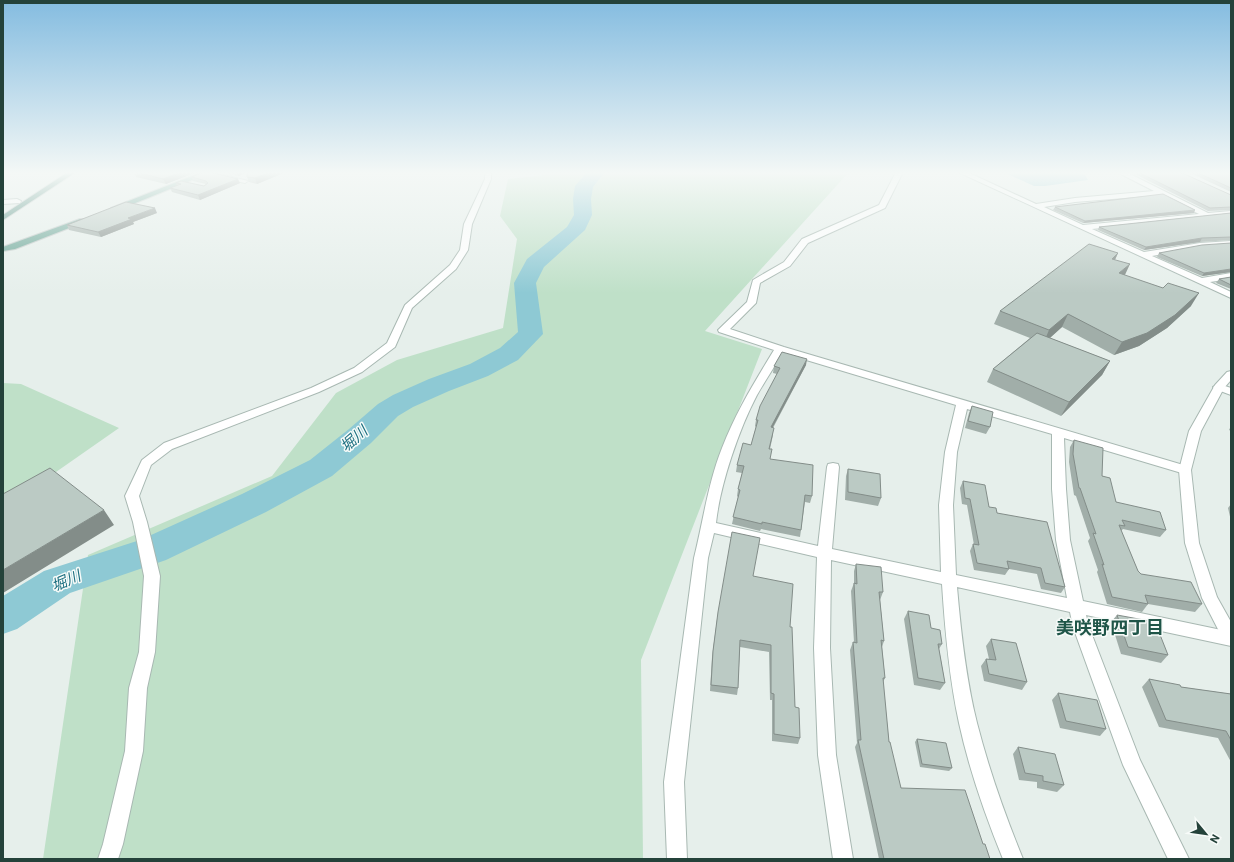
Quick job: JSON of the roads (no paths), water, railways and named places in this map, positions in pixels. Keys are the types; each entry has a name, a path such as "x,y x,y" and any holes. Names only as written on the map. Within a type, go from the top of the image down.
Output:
{"highway":[{"path":"3,218 12,212"}],"main road":[{"path":"3,249 12,248 94,216"}],"street":[{"path":"108,859 113,844 134,751 138,688 147,652 152,576 140,522 132,496 146,463 168,446 315,390 358,370 392,345 408,307 452,267 464,250 468,224 474,212"},
{"path":"868,212 805,241 787,264 756,282 751,303 723,330 780,349 1185,470"},
{"path":"1049,212 1231,295"},
{"path":"1200,212 1206,215"},
{"path":"1083,227 1231,213"},
{"path":"1142,255 1200,245 1231,242"},
{"path":"1201,281 1231,276"},
{"path":"676,859 674,782 701,558 709,527 711,510 728,449 751,396 780,349"},
{"path":"1231,374 1225,389 1195,431 1185,470 1192,543 1210,598 1231,639"},
{"path":"962,403 951,452 946,505 949,579 954,642 968,723 994,813 1013,859"},
{"path":"1058,432 1059,489 1063,540 1081,627 1132,765 1179,859"},
{"path":"833,467 824,553 822,648 828,755 843,859"},
{"path":"709,527 824,553 1231,639"}],"waterway":[{"name":"堀川","path":"3,617 57,582 153,550 254,503 321,468 360,436 388,410 403,401 439,385 479,370 509,354 531,334 525,283 535,264 575,230 583,215 583,212"}],"district":[{"name":"美咲野四丁目","path":"1110,628"}]}
